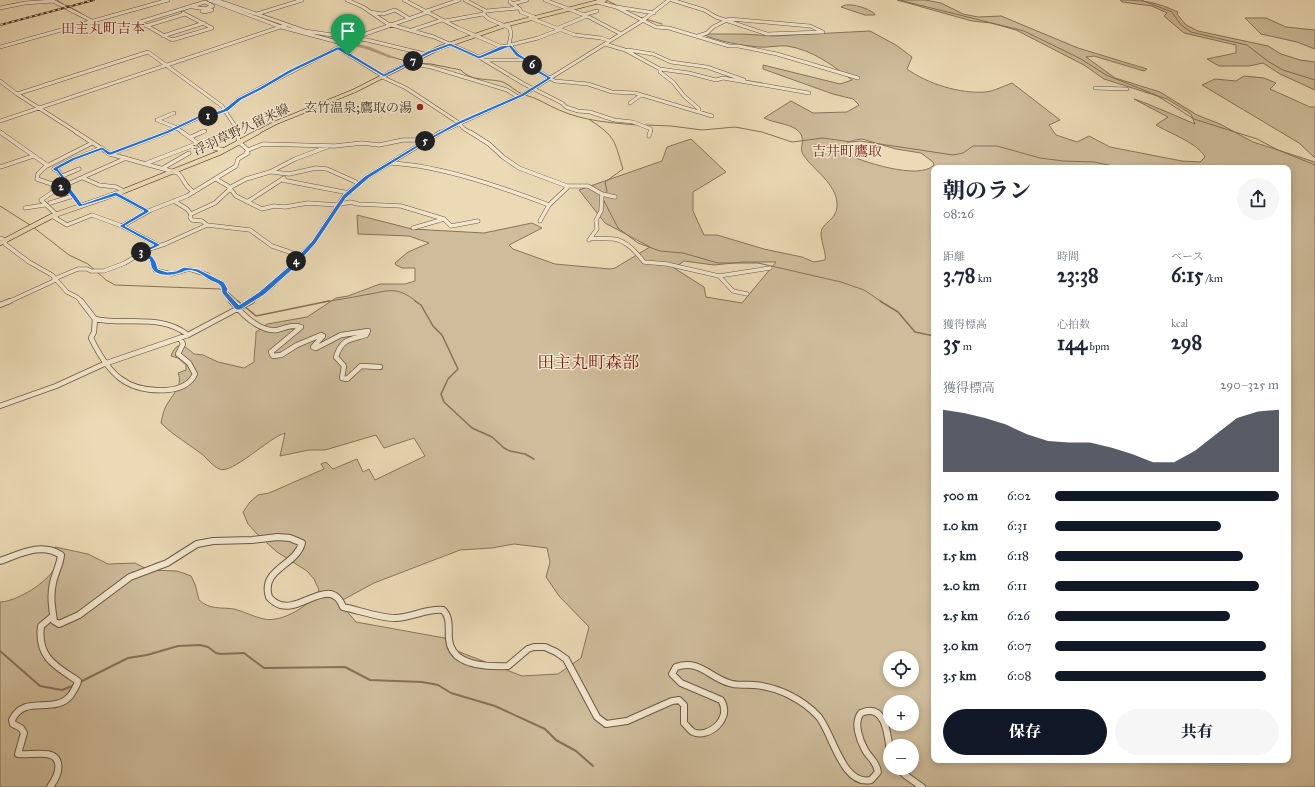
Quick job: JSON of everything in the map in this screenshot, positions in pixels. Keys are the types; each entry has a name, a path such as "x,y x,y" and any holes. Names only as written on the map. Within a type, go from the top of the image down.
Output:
{"main road":[{"name":"浮羽草野久留米線","path":"0,243 54,216 124,191 224,150 275,123 343,96 425,54 504,25 605,0"}],"street":[{"path":"0,8 51,0 92,21"},
{"path":"0,47 168,0"},
{"path":"209,0 225,7 284,26 346,43"},
{"path":"216,0 257,14 284,26 305,31 354,38 425,54"},
{"path":"257,14 302,0"},
{"path":"347,0 370,12 382,21 434,37 479,57 562,103 566,107 578,112 590,112 614,120 639,123 651,129 649,136"},
{"path":"404,0 443,21 502,47"},
{"path":"110,154 200,117 208,117 226,110 239,99 290,71 338,48 354,38 459,0"},
{"path":"465,0 486,11 518,8"},
{"path":"510,0 510,2 521,12 534,17"},
{"path":"512,4 527,0"},
{"path":"546,0 585,16 621,34"},
{"path":"591,0 618,7 654,13"},
{"path":"0,406 56,386 104,364 188,335 252,300 273,284 314,242 338,205 357,185 426,140 459,123 526,93 644,20 671,0 726,19 767,34 823,32 810,26 749,19 726,19 713,27 708,33 698,36"},
{"path":"178,10 212,28 172,40 146,26 140,21 187,7 205,2 213,6 208,8 187,7"},
{"path":"225,7 230,5"},
{"path":"618,7 656,27 669,28 730,46 738,46 777,54 858,78"},
{"path":"204,8 202,11 203,12 212,10 208,8"},
{"path":"240,12 245,10"},
{"path":"370,12 383,14 396,10 410,19"},
{"path":"411,30 443,21 483,14 486,11"},
{"path":"479,57 502,47 572,24 596,11"},
{"path":"146,26 185,14"},
{"path":"483,14 510,29 509,44 518,55 526,60 538,72 550,78 559,82 588,84 612,92 641,95 712,116"},
{"path":"530,18 575,35 601,38 609,41"},
{"path":"164,36 204,23"},
{"path":"0,121 238,40 284,26"},
{"path":"605,44 625,50 653,54 670,62 707,68 736,76 749,82"},
{"path":"338,48 383,76 406,88 459,123 466,130 489,144 503,157 519,168 567,186 588,186 602,194 615,197"},
{"path":"625,50 660,69 677,71 714,82 723,78 809,93"},
{"path":"17,94 146,52 167,65 221,104 235,126 239,142 248,150"},
{"path":"485,60 526,60"},
{"path":"410,63 432,66 440,70 507,90 518,97"},
{"path":"677,71 683,66 692,65"},
{"path":"660,69 660,72 673,82 684,96 695,104 699,109 699,112"},
{"path":"0,81 17,94 110,154 147,163 180,174 186,187 194,192"},
{"path":"1096,88 1103,90 1114,88 1127,89"},
{"path":"630,103 641,95"},
{"path":"174,113 157,120 175,127 202,146 224,150"},
{"path":"191,137 205,131"},
{"path":"0,132 47,166 58,171 65,180 53,185"},
{"path":"248,150 265,144 295,146 347,146 362,143 379,145 403,140 426,140"},
{"path":"81,206 69,190 40,180 37,177 40,171 47,166 92,143"},
{"path":"147,163 199,143"},
{"path":"191,214 215,203 230,189 246,179 266,173 295,159 328,146"},
{"path":"54,169 73,159 102,148"},
{"path":"122,226 147,211 194,192 216,179 236,166 238,160 248,154 246,152 248,150"},
{"path":"163,168 189,153"},
{"path":"0,168 33,156"},
{"path":"61,187 126,158"},
{"path":"391,163 410,164 456,175 515,192 549,205"},
{"path":"266,173 278,172 290,174 316,168 327,169 356,182 357,185"},
{"path":"62,176 80,169"},
{"path":"247,202 290,174"},
{"path":"83,178 102,186 116,187 124,191"},
{"path":"216,179 225,184 236,196 262,209 274,206 286,207 308,203 338,205 350,202 358,204 401,206 444,219 444,221 452,226 478,221"},
{"path":"282,180 349,192"},
{"path":"53,185 52,192 41,200 54,216 67,224 92,215 122,226 158,245"},
{"path":"540,221 549,205 567,188"},
{"path":"116,194 147,211"},
{"path":"602,194 601,212 596,217 597,229 590,239 615,239 631,247 644,262 667,264 719,276 727,273 758,271 770,268"},
{"path":"50,202 73,196"},
{"path":"174,201 187,209 191,214 190,217 192,220 202,222 207,225 244,228 250,230 272,246 301,256"},
{"path":"25,208 44,205"},
{"path":"413,228 444,219"},
{"path":"0,305 83,267 88,268 91,271 104,271 125,263 136,255 207,225"},
{"path":"0,238 5,240 5,244 29,262 52,275 67,292 77,297 87,306 95,319 94,332 91,338 104,364 121,380 142,391 156,392 182,387 190,382 195,374 190,364 178,354 183,344 180,338"},
{"path":"136,255 150,257 155,270 159,272 167,274 184,269 196,270 208,275 209,278 222,283 225,289 224,292 238,308 267,329 296,326 300,327 299,330 275,347 271,352 273,356 281,355 298,345 321,336 323,336 313,348 316,348 342,334 368,331 366,336 347,339 339,348 336,357 344,366 342,378 347,379 356,369 363,365 380,367"},
{"path":"719,276 733,291 747,294"},
{"path":"95,319 106,323 164,323 176,326 188,335"},
{"path":"0,561 38,548 49,548 55,550 61,555 61,563 53,580 52,602 54,621 60,624 86,610 130,577 172,560 192,546 201,543 252,540 283,536 296,539 302,543 299,552 269,579 267,589 270,599 278,605 284,607 293,606 318,594 331,594 342,602 342,607 394,618 412,616 435,609 443,610 448,615 450,645 453,651 462,659 475,664 508,666 523,653 534,647 542,646 552,649 566,659 597,717 606,724 627,721 672,701 679,700 684,705 684,722 690,730 695,734 712,730 723,719 725,708 723,703 715,697 681,683 674,678 672,674 676,667 686,664 703,669 728,683 764,687 799,700 818,716 825,725 841,759 850,772 861,780 869,781 874,779 878,772 877,762 864,750 857,724 858,718 863,712 870,711 882,718 886,725 888,739"},
{"path":"50,787 59,770 58,762 54,756 49,754 18,754 24,733 21,728 13,724 12,720 17,711 26,706 61,704 68,699 77,686 78,681 52,664 43,651 40,636 41,626 53,616"},
{"path":"905,775 922,787"}],"shaded area":[{"path":"897,0 925,0 941,3 963,14 978,17 1001,16 1078,48 1147,69 1144,71 1094,56 1086,57 1115,78 1160,92 1197,115 1220,124 1253,142 1315,162 1315,787 0,787 0,602 9,601 19,597 30,591 50,575 56,565 58,556 55,547 88,554 108,564 135,563 149,570 177,571 191,576 195,584 199,600 203,603 215,608 234,609 256,617 271,620 287,616 303,607 319,590 314,579 307,571 277,552 248,524 243,512 250,502 258,495 269,493 324,469 321,464 326,462 333,469 357,459 363,472 369,469 375,480 425,456 414,438 384,448 376,435 325,450 309,450 280,456 285,433 278,436 232,467 219,469 161,423 165,408 178,387 178,373 186,370 186,365 178,358 171,356 173,351 178,346 184,346 194,354 203,355 218,362 244,368 254,362 256,332 267,324 307,317 336,298 348,296 380,284 405,284 415,281 415,268 402,268 395,263 408,252 429,243 409,236 358,234 357,215 412,229 484,233 532,223 542,228 509,245 513,249 555,264 610,269 615,268 650,247 605,223 579,190 662,161 667,147 691,139 726,172 693,192 693,211 704,235 717,235 764,249 802,257 814,262 825,260 821,234 824,226 832,218 837,209 836,196 829,183 802,153 802,136 800,133 792,127 764,118 791,101 813,113 847,112 859,105 853,99 833,94 763,69 763,65 840,84 852,80 822,59 796,48 787,46 762,47 745,45 723,41 702,34 773,36 870,31 896,45 912,57 907,69 934,83 955,90 986,92 996,90 1012,83 1060,120 1049,125 1056,135 1077,142 1089,136 1110,147 1182,161 1200,162 1205,157 1190,143 1156,125 1168,117 1134,99 1195,124 1191,114 1167,99 1104,79 1084,65 1016,30 991,23 972,21","holes":["684,261 714,265 743,262 776,262 742,303 706,297 704,287 674,268","514,544 547,548 550,562 546,577 559,596 589,627 581,658 558,674 522,676 457,651 450,639 356,622 339,602 374,583 460,550 492,548"]},
{"path":"1120,0 1136,0 1163,6 1178,12 1177,14 1186,25 1198,31 1268,46 1281,54 1300,60 1315,62 1315,90 1280,74 1263,63 1249,66 1219,66 1207,59 1236,53 1236,45 1184,33 1164,16 1167,13 1152,6 1122,2"},
{"path":"845,5 860,7 871,11 875,15 865,15 841,7"},
{"path":"1245,18 1266,18 1286,27 1315,30 1315,49 1297,42 1261,34"},
{"path":"1244,76 1264,78 1276,83 1270,89 1310,107 1315,107 1315,158 1299,143 1202,85 1215,79 1236,81"}],"waterway":[{"path":"57,0 63,4"},
{"path":"606,0 618,6"},
{"path":"899,0 1024,31 1081,59 1106,75 1156,95 1194,119 1257,139 1278,150 1315,165"},
{"path":"1141,0 1172,12 1181,25 1191,32 1247,45 1269,62 1283,70 1315,80"},
{"path":"5,6 17,3"},
{"path":"70,7 82,14"},
{"path":"255,16 290,28"},
{"path":"639,17 662,24"},
{"path":"309,33 368,48 392,57"},
{"path":"392,57 409,62"},
{"path":"415,63 431,64 461,70 465,74 475,78 503,82 522,94"},
{"path":"525,95 578,117 638,125"},
{"path":"590,120 605,131 613,140 623,169 605,182 607,191 603,199 618,228 638,243 660,251 683,253 718,263 758,263 841,282 864,290 882,302"},
{"path":"646,125 671,126 702,130 735,127 762,132 792,142 823,138 851,142 860,141 953,155 963,153 973,146 997,146 1040,158 1063,161 1094,162 1108,165"},
{"path":"0,206 30,225"},
{"path":"33,227 69,255 88,264 106,280 115,285 220,289 229,293 239,302"},
{"path":"328,301 385,291 397,291 409,296 417,302"},
{"path":"238,301 256,316 328,301"},
{"path":"323,302 328,301"},
{"path":"415,301 421,305 433,326 442,335 458,369 448,379 441,394 444,402 472,428 492,437 504,448 510,451 525,454 534,459"},
{"path":"880,301 898,312 915,332 931,335"},
{"path":"80,682 128,658 147,655 178,646 200,645 208,647 216,653 221,654 244,653 264,668 345,667 370,680 422,682 438,685 451,693 495,706 545,729 556,740 576,751 593,766"},
{"path":"0,651 40,686 62,690 75,685"}],"railway":[{"path":"0,25 94,0"}],"place":[{"name":"玄竹温泉;鷹取の湯","path":"420,107"}],"district":[{"name":"田主丸町吉本","path":"103,28"},
{"name":"吉井町鷹取","path":"847,151"},
{"name":"田主丸町森部","path":"588,362"}],"route":[{"path":"450,44 479,57 510,45 518,55 532,65 538,72 550,78 522,95 459,123 426,140 367,177 344,196 314,242 290,268 262,294 238,308 224,292 225,289 222,283 209,278 208,275 196,270 184,269 167,274 159,272 155,270 150,257 136,255 158,245 122,226 147,211 116,194 81,206 69,190 52,184 65,180 58,171 54,169 73,159 102,148 110,154 168,132 175,127 202,116 208,117 226,110 239,99 290,71 338,48 348,55 384,76 430,52 450,44"}]}
